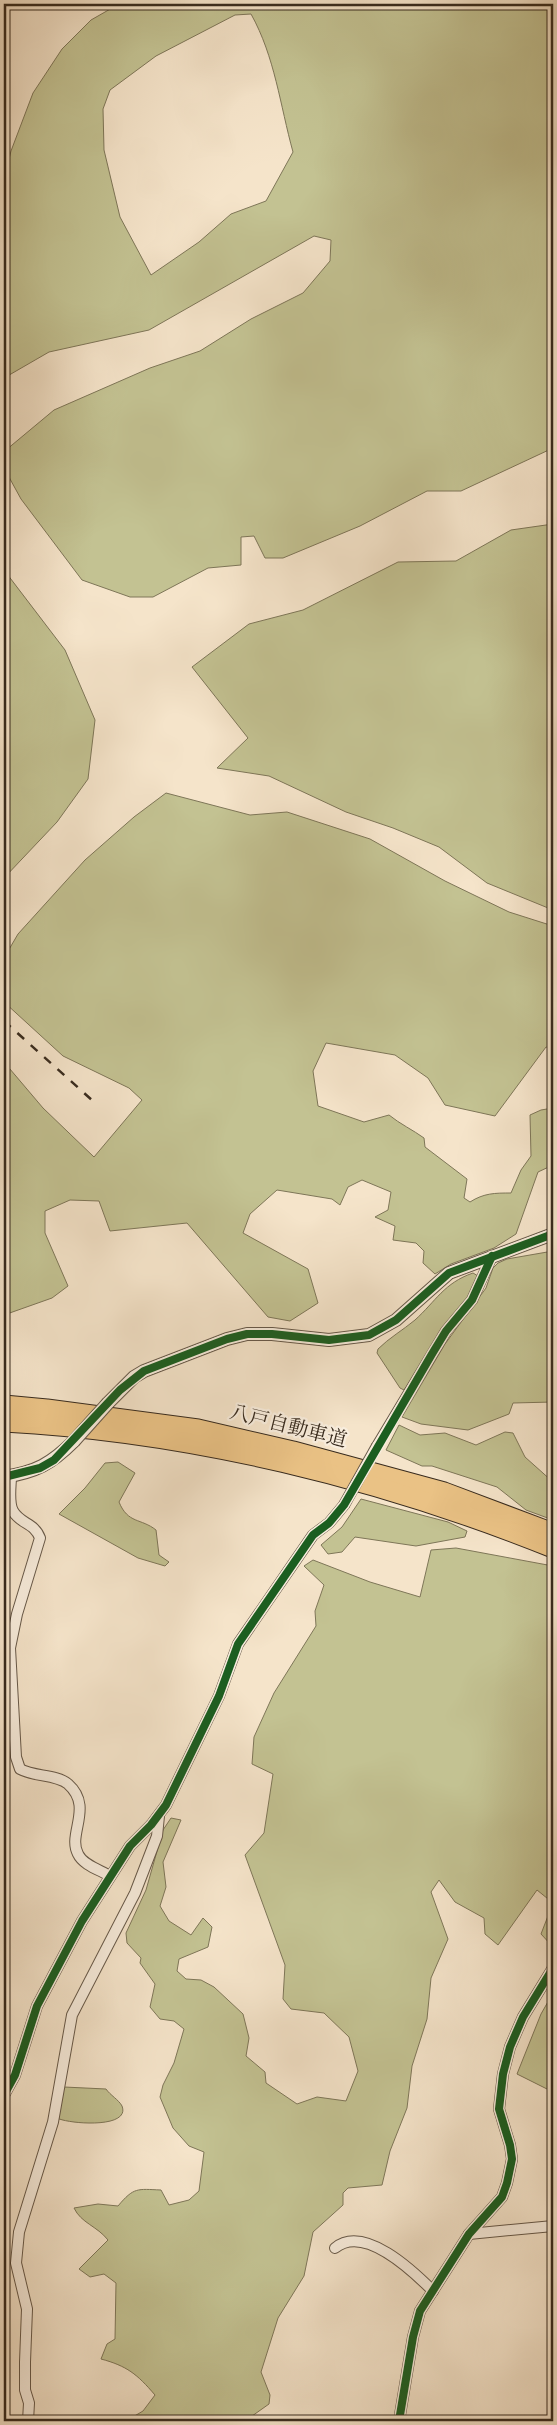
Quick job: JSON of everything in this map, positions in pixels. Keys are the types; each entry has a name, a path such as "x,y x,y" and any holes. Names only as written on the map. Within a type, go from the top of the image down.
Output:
{"highway":[{"name":"八戸自動車道","path":"4,1405 198,1428 293,1450 444,1492 553,1533"},
{"name":"八戸自動車道","path":"4,1422 46,1424 116,1432 196,1444 289,1464 439,1506 502,1527 553,1548"}],"street":[{"path":"110,1876 87,1864 78,1855 76,1838 80,1814 74,1790 67,1783 30,1775 20,1769 16,1757 10,1648 15,1623 40,1538 34,1526 19,1518 13,1511 7,1477 40,1468 54,1460 134,1377 144,1370 227,1339 247,1334 272,1334 328,1340 368,1335 396,1320 449,1273 553,1234"},
{"path":"4,2095 15,2075 32,2018 42,1995 110,1876 130,1846 159,1816 220,1696 238,1644 313,1535 329,1523 344,1505 446,1331 472,1300 492,1256"},
{"path":"28,2421 29,2403 25,2390 27,2309 16,2263 19,2232 52,2122 72,2015 135,1893 157,1836 159,1816"},
{"path":"399,2421 413,2337 420,2311 469,2234 502,2197 507,2183 512,2159 500,2109 503,2074 510,2047 523,2018 553,1968"},
{"path":"469,2234 553,2226"},
{"path":"335,2248 342,2242 352,2241 373,2246 405,2266 433,2291"}],"shaded area":[{"path":"119,4 553,4 553,448 461,491 427,491 360,526 283,558 265,558 254,536 241,537 241,565 208,568 153,597 130,597 82,580 21,499 4,468 6,450 54,410 150,368 200,351 251,319 303,293 330,261 331,240 314,236 149,330 49,352 4,378 4,179 11,151 33,93 62,49 91,20","holes":["251,14 271,64 293,152 266,201 231,214 199,242 151,275 120,217 104,150 103,109 110,90 156,56 235,15"]},
{"path":"553,524 553,910 487,883 439,847 393,828 346,812 269,776 217,768 248,738 192,667 249,624 303,610 398,562 456,561 511,530"},
{"path":"4,570 65,650 95,720 88,779 57,822 4,878"},
{"path":"166,793 250,815 287,812 370,839 445,881 509,912 553,926 553,1048 546,1047 495,1116 445,1105 428,1078 395,1055 326,1043 313,1071 318,1106 364,1122 389,1115 424,1138 425,1147 467,1179 464,1198 470,1202 490,1194 511,1193 521,1170 531,1156 530,1115 541,1110 553,1108 553,1165 538,1172 516,1234 494,1248 451,1264 435,1274 423,1263 424,1251 416,1243 393,1240 395,1226 375,1217 388,1210 391,1192 362,1180 348,1187 340,1205 332,1199 277,1190 250,1214 243,1233 308,1269 318,1303 290,1321 268,1317 187,1223 110,1231 99,1201 70,1200 45,1211 45,1233 68,1286 52,1298 4,1315 4,1062 43,1108 94,1157 142,1100 129,1088 63,1056 4,1002 4,958 18,934 85,860 134,817"},
{"path":"553,1251 553,1402 513,1403 509,1414 468,1430 421,1424 402,1417 445,1344 486,1288 493,1268 498,1263 507,1259"},
{"path":"473,1273 478,1276 471,1297 404,1390 400,1388 377,1353 378,1349 415,1320 447,1287"},
{"path":"399,1425 420,1435 445,1433 476,1445 505,1432 513,1433 525,1457 553,1482 553,1520 526,1510 497,1487 432,1466 422,1466 386,1450"},
{"path":"118,1462 135,1473 119,1502 126,1514 156,1530 159,1555 169,1562 165,1566 138,1558 59,1514 85,1488 105,1463"},
{"path":"361,1499 448,1522 467,1531 465,1537 416,1546 355,1537 342,1552 328,1554 321,1545 342,1527"},
{"path":"456,1548 553,1566 553,1903 537,1890 498,1945 485,1934 484,1918 455,1902 439,1880 431,1892 448,1939 431,1978 427,2019 412,2066 407,2108 390,2151 382,2185 348,2188 343,2193 343,2205 313,2232 304,2276 278,2318 261,2372 270,2395 269,2404 245,2421 126,2421 143,2411 155,2395 143,2382 125,2368 101,2359 107,2344 115,2339 116,2283 104,2274 90,2277 79,2269 108,2240 85,2221 74,2208 98,2204 118,2206 132,2192 146,2189 161,2190 169,2205 189,2200 199,2191 204,2152 189,2146 173,2128 160,2097 163,2085 174,2063 184,2029 174,2021 160,2019 150,2007 155,1984 140,1963 141,1958 127,1943 126,1933 146,1890 163,1830 171,1818 181,1820 163,1862 166,1887 160,1906 169,1921 191,1935 203,1918 212,1927 208,1947 179,1959 177,1971 186,1979 201,1980 214,1987 243,2014 249,2038 246,2056 265,2072 266,2083 297,2104 317,2097 346,2101 358,2071 349,2037 324,2013 291,2009 283,1999 285,1965 245,1855 264,1833 273,1774 252,1764 254,1737 274,1693 316,1626 315,1611 324,1585 304,1566 313,1560 370,1582 420,1597 431,1550"},
{"path":"4,1624 7,1624 4,1652"},
{"path":"4,1652 7,1718 4,1718"},
{"path":"553,1903 553,1947 541,1934"},
{"path":"553,1993 553,2092 517,2074 541,2014"},
{"path":"64,2087 106,2089 121,2104 122,2113 117,2118 97,2123 73,2122 57,2118"}],"railway":[{"path":"4,1021 93,1101"}],"cycle path":[{"path":"4,1477 40,1468 54,1460 120,1390 144,1371 227,1339 247,1334 272,1334 329,1340 369,1335 396,1320 449,1273 553,1234"},
{"path":"4,2095 15,2075 37,2006 82,1921 130,1846 151,1825 166,1805 219,1696 238,1644 313,1535 329,1523 344,1505 446,1331 472,1300 492,1256"},
{"path":"399,2421 413,2337 420,2311 469,2234 502,2197 507,2183 512,2159 510,2145 499,2109 503,2074 510,2047 523,2017 553,1968"}]}
